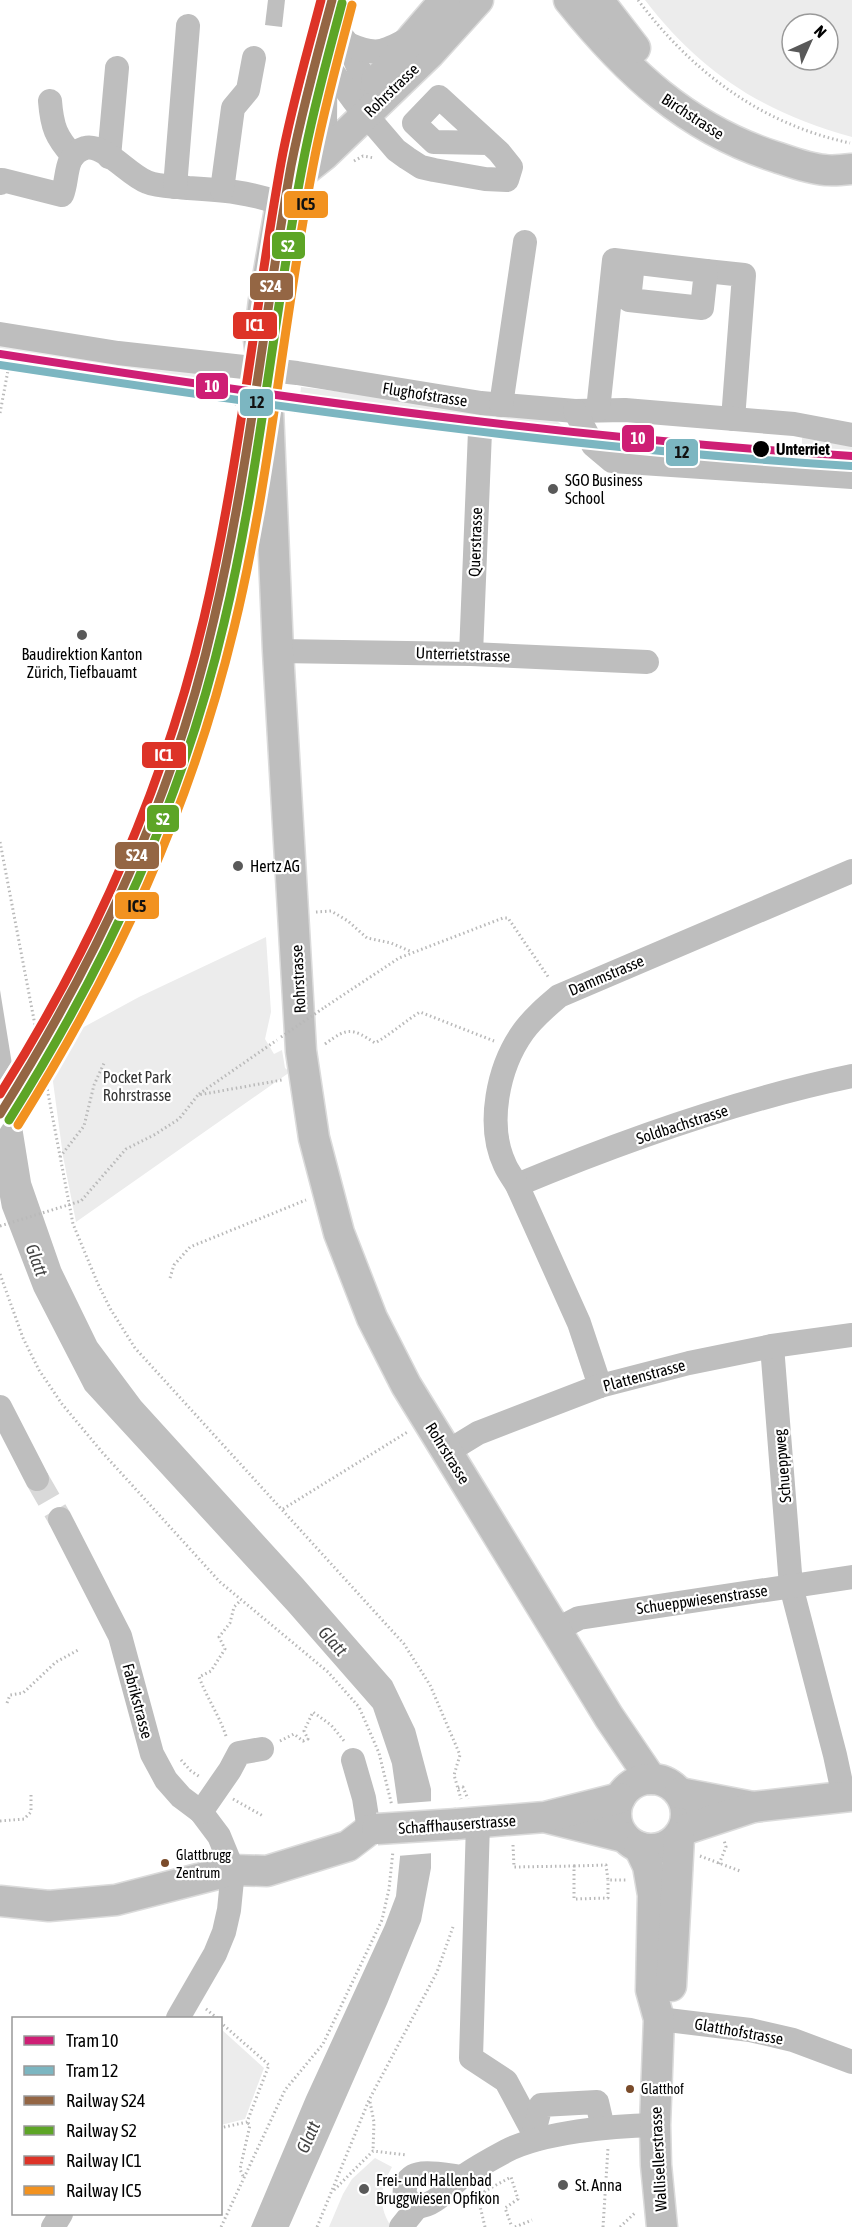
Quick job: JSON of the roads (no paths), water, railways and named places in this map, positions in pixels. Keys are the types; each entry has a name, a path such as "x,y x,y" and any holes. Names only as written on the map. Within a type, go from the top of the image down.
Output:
{"main road":[{"name":"Rohrstrasse","path":"445,0 412,37 324,155 300,174 291,185 282,204 260,328 259,340 268,409 301,1050 314,1137 339,1233 372,1317 406,1385 609,1717 634,1787"},
{"name":"Rohrstrasse","path":"300,174 311,142 325,126 430,53 478,0"},
{"name":"Birchstrasse","path":"569,0 639,78 677,109 716,133 755,151 787,161 825,170 852,168"},
{"name":"Birchstrasse","path":"597,0 640,54 671,85 704,110 761,136 852,168"},
{"name":"Schaffhauserstrasse","path":"545,1817 662,1780 672,1785 680,1793 753,1807 848,1796"},
{"path":"631,1842 616,1818 634,1787"},
{"path":"680,1793 687,1811 686,1841"},
{"name":"Schaffhauserstrasse","path":"0,1901 49,1906 116,1900 233,1870 261,1852 319,1834 351,1827 373,1829 466,1812 545,1817 656,1850 672,1843 686,1841 753,1807"},
{"name":"Wallisellerstrasse","path":"659,2019 671,1995 686,1841"},
{"name":"Wallisellerstrasse","path":"631,1842 648,1866 653,1895 651,1990 659,2019 653,2218"}],"street":[{"path":"327,9 348,44 362,102"},
{"path":"325,126 324,60 327,9"},
{"path":"176,187 188,26"},
{"path":"348,44 373,53 384,51 412,37"},
{"path":"222,190 233,108 248,90 254,58"},
{"path":"324,60 362,102 396,150 421,166 485,179 507,180 511,167 489,143"},
{"path":"109,157 117,68"},
{"path":"50,101 51,124 60,141 73,156"},
{"path":"0,183 2,180 62,195 66,186 69,162 73,156 86,148 94,148 101,149 140,180 153,185 245,192 282,204"},
{"path":"501,405 525,242"},
{"path":"733,419 744,275 614,260 586,411 593,445 612,461 852,477"},
{"path":"633,262 629,300 639,302 702,308 706,271"},
{"name":"Flughofstrasse","path":"0,334 118,353 297,373 501,405 586,411 626,410 794,424 852,435"},
{"name":"Querstrasse","path":"471,654 480,431"},
{"name":"Unterrietstrasse","path":"279,651 471,654 647,662"},
{"name":"Dammstrasse","path":"600,1386 579,1323 517,1185 504,1164 496,1124 499,1091 513,1047 523,1031 559,996 852,871"},
{"name":"Soldbachstrasse","path":"517,1185 591,1154 681,1122 852,1076"},
{"name":"Plattenstrasse","path":"447,1452 478,1433 600,1386 689,1363 772,1346 852,1335"},
{"name":"Schueppweg","path":"772,1346 791,1586 835,1755 848,1796"},
{"path":"0,1407 37,1479"},
{"name":"Fabrikstrasse","path":"60,1519 120,1636 152,1754 166,1780 181,1797 201,1812 219,1836 233,1870"},
{"name":"Schueppwiesenstrasse","path":"556,1630 579,1618 852,1577"},
{"path":"201,1812 217,1789 250,1751"},
{"path":"353,1760 373,1829"},
{"path":"466,1812 471,2058 506,2081 536,2136"},
{"path":"179,2017 215,1954 224,1932 230,1910 233,1870"},
{"name":"Glatthofstrasse","path":"659,2019 750,2030 793,2040 852,2062"},
{"path":"536,2136 541,2105 597,2102 606,2134"},
{"path":"462,2177 427,2172 415,2175 404,2190 408,2201 417,2207 428,2206 462,2177 536,2136 606,2134 655,2125"},
{"path":"401,2227 417,2207"}],"water":[{"path":"268,0 285,0 282,27 265,25"},
{"name":"Glatt","path":"0,990 31,1182 61,1268 97,1342 141,1401 303,1579 392,1681 415,1729 431,1789 431,1868 421,1921 289,2227 251,2227 396,1896 400,1857 398,1806 392,1764 373,1708 288,1611 85,1390 34,1291 2,1208 0,1197"}],"tunnel":[{"path":"37,1479 60,1519"}],"tram line":[{"name":"10","path":"0,354 425,415 638,439 852,456"},
{"name":"12","path":"0,365 424,425 637,449 851,466"}],"rail line":[{"name":"IC1","path":"0,1094 65,982 122,865 146,805 188,681 204,618 227,505 285,142 321,0"},
{"name":"S24","path":"0,1114 69,997 100,937 154,813 197,685 214,619 237,507 291,166 332,0"},
{"name":"S2","path":"9,1120 78,1002 138,880 186,755 207,690 237,566 292,220 307,143 342,3"},
{"name":"IC5","path":"18,1125 87,1006 147,886 196,760 216,695 234,628 258,513 293,282 317,146 352,5"}],"place":[{"name":"Unterriet","path":"761,449"},
{"name":"SGO Business School","path":"553,489"},
{"name":"Baudirektion Kanton Zürich, Tiefbauamt","path":"82,635"},
{"name":"Hertz AG","path":"238,866"},
{"name":"Glattbrugg Zentrum","path":"165,1863"},
{"name":"Glatthof","path":"630,2089"},
{"name":"St. Anna","path":"563,2185"},
{"name":"Frei- und Hallenbad Bruggwiesen Opfikon","path":"364,2189"}],"park label":[{"name":"Pocket Park Rohrstrasse","path":"137,1086"}]}
